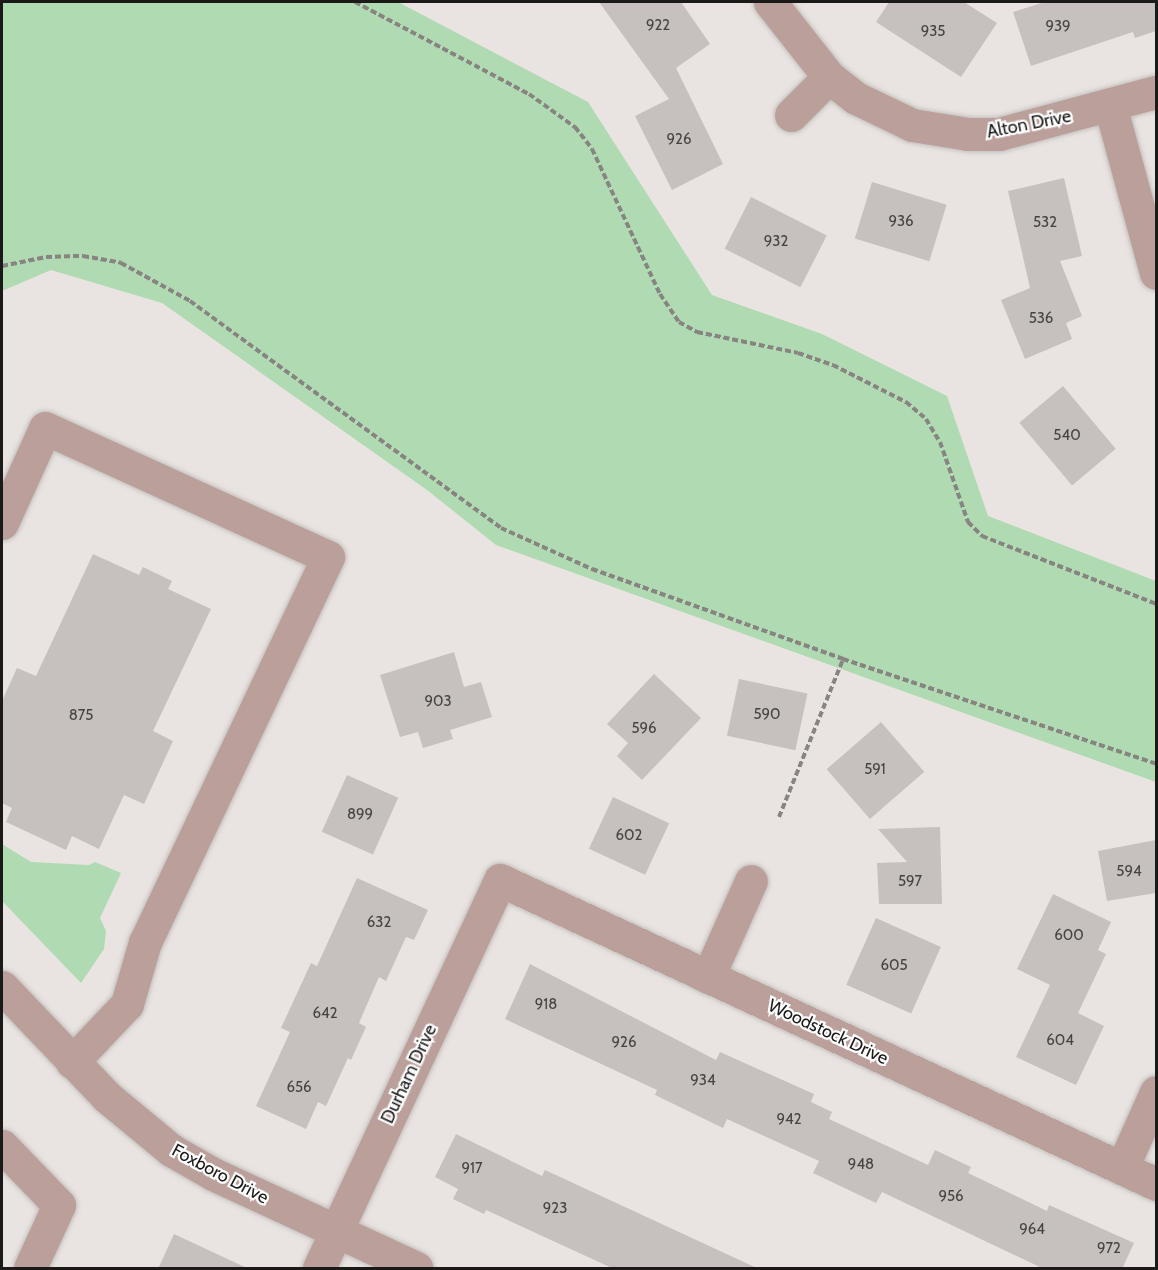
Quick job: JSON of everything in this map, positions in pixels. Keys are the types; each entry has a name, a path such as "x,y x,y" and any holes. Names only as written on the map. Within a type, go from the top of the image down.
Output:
{"street":[{"name":"Alton Drive","path":"770,2 829,77 883,113 912,125 968,134 999,134 1156,92"},
{"path":"791,116 829,77"},
{"path":"1110,105 1156,273"},
{"path":"2,523 45,428 328,557 145,942 127,1004 72,1062"},
{"name":"Woodstock Drive","path":"500,880 1156,1184"},
{"name":"Durham Drive","path":"319,1269 500,880"},
{"path":"708,977 751,881"},
{"name":"Foxboro Drive","path":"2,987 72,1062 128,1116 171,1150 213,1174 416,1269"},
{"path":"1122,1168 1156,1092"},
{"path":"2,1146 59,1205 30,1269"}],"path":[{"path":"355,2 529,94 575,127 592,149 660,294 680,322 697,332 798,353 833,365 906,402 926,419 940,442 968,522 982,536 1156,604"},
{"path":"2,266 46,257 83,256 121,263 190,301 501,528 592,569 843,659 1156,764"},
{"path":"779,817 843,659"}],"green space":[{"path":"2,2 398,2 588,102 712,295 822,334 947,396 988,516 1156,581 1156,782 496,545 427,490 162,303 51,270 2,291"},
{"path":"2,844 31,862 89,865 95,862 121,873 100,918 106,931 104,949 81,983 2,901"}],"building":[{"path":"599,2 681,2 710,44 676,68 723,164 672,190 635,116 669,99"},
{"path":"889,2 964,2 997,23 961,77 876,22"},
{"path":"1045,2 1156,2 1156,31 1135,38 1133,32 1031,66 1013,12"},
{"path":"1064,178 1082,256 1060,261 1082,316 1066,323 1072,339 1025,359 1001,300 1030,288 1008,191"},
{"path":"872,182 947,205 929,261 855,238"},
{"path":"751,197 827,236 800,287 725,249"},
{"path":"1063,386 1116,449 1072,485 1019,423"},
{"path":"93,554 139,575 143,567 172,581 168,589 211,609 153,731 173,741 144,804 124,795 99,849 72,836 66,850 6,822 12,808 2,803 2,701 17,668 36,676"},
{"path":"454,652 464,687 481,682 492,717 450,730 453,739 423,748 418,732 400,737 380,675"},
{"path":"654,674 701,718 642,780 617,756 628,743 607,724"},
{"path":"739,679 807,694 795,750 727,736"},
{"path":"881,722 924,772 870,819 827,769"},
{"path":"347,775 398,798 373,854 322,832"},
{"path":"613,797 669,823 645,875 589,849"},
{"path":"940,827 942,904 879,904 877,863 907,862 878,829"},
{"path":"1156,840 1156,893 1107,901 1098,851"},
{"path":"357,878 428,910 414,940 406,937 386,981 379,977 359,1023 366,1027 351,1060 348,1058 326,1106 318,1102 306,1129 256,1106 290,1032 281,1028 311,963 317,966"},
{"path":"1053,894 1111,922 1098,950 1106,954 1078,1013 1104,1026 1076,1085 1016,1057 1050,985 1017,969"},
{"path":"876,918 941,947 911,1014 846,985"},
{"path":"530,964 716,1060 720,1052 814,1094 811,1102 832,1112 829,1119 928,1165 935,1150 971,1167 968,1173 1047,1211 1049,1205 1134,1243 1122,1269 1044,1269 882,1192 876,1203 813,1173 819,1161 727,1119 723,1128 655,1095 657,1090 505,1019"},
{"path":"456,1134 542,1176 545,1170 759,1269 614,1269 486,1210 484,1214 453,1199 458,1189 435,1177"},
{"path":"174,1234 249,1269 158,1269"}]}
